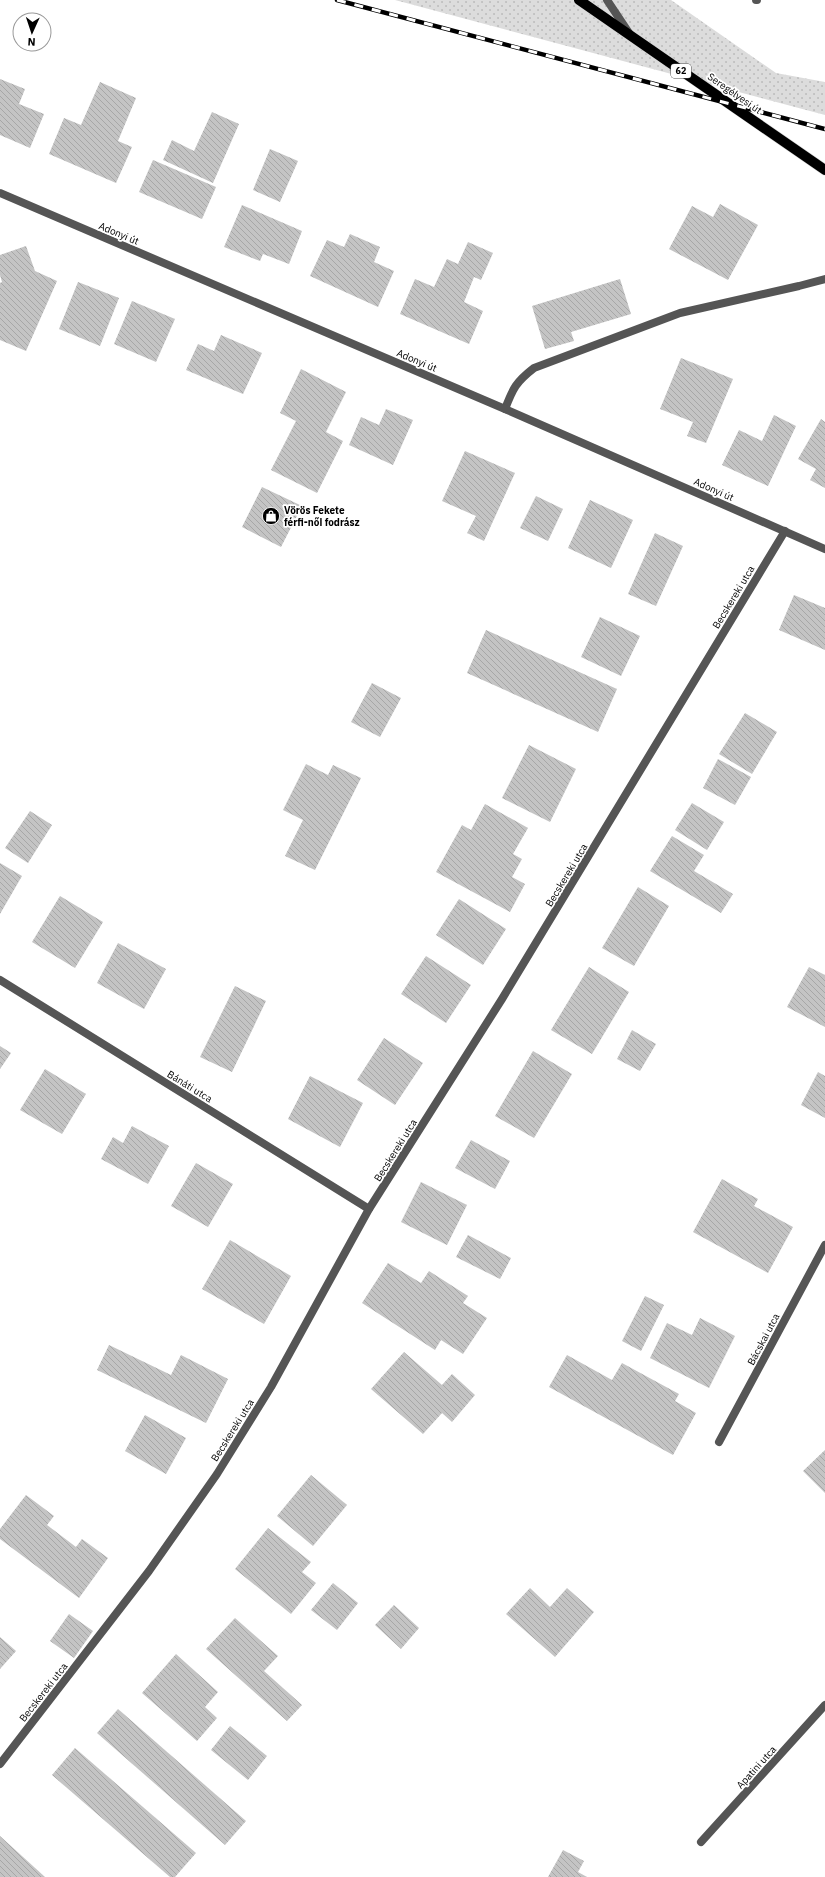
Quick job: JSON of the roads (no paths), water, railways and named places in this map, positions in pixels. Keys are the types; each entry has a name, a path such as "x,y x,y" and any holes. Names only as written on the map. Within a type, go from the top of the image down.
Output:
{"main road":[{"name":"Seregélyesi út","path":"579,0 825,170"}],"street":[{"name":"Seregélyesi út","path":"607,0 631,36"},
{"name":"Adonyi út","path":"0,193 505,409 825,549"},
{"path":"505,409 514,387 534,368 680,313 825,279"},
{"name":"Becskereki utca","path":"0,1764 149,1571 217,1474 271,1387 369,1209 502,999 785,531"},
{"name":"Bánáti utca","path":"0,980 369,1209"},
{"name":"Bácskai utca","path":"719,1442 825,1245"},
{"name":"Apatini utca","path":"701,1842 825,1705"}],"railway":[{"path":"337,0 825,129"}],"place":[{"name":"Vörös Fekete férfi-női fodrász","path":"271,516"}]}
